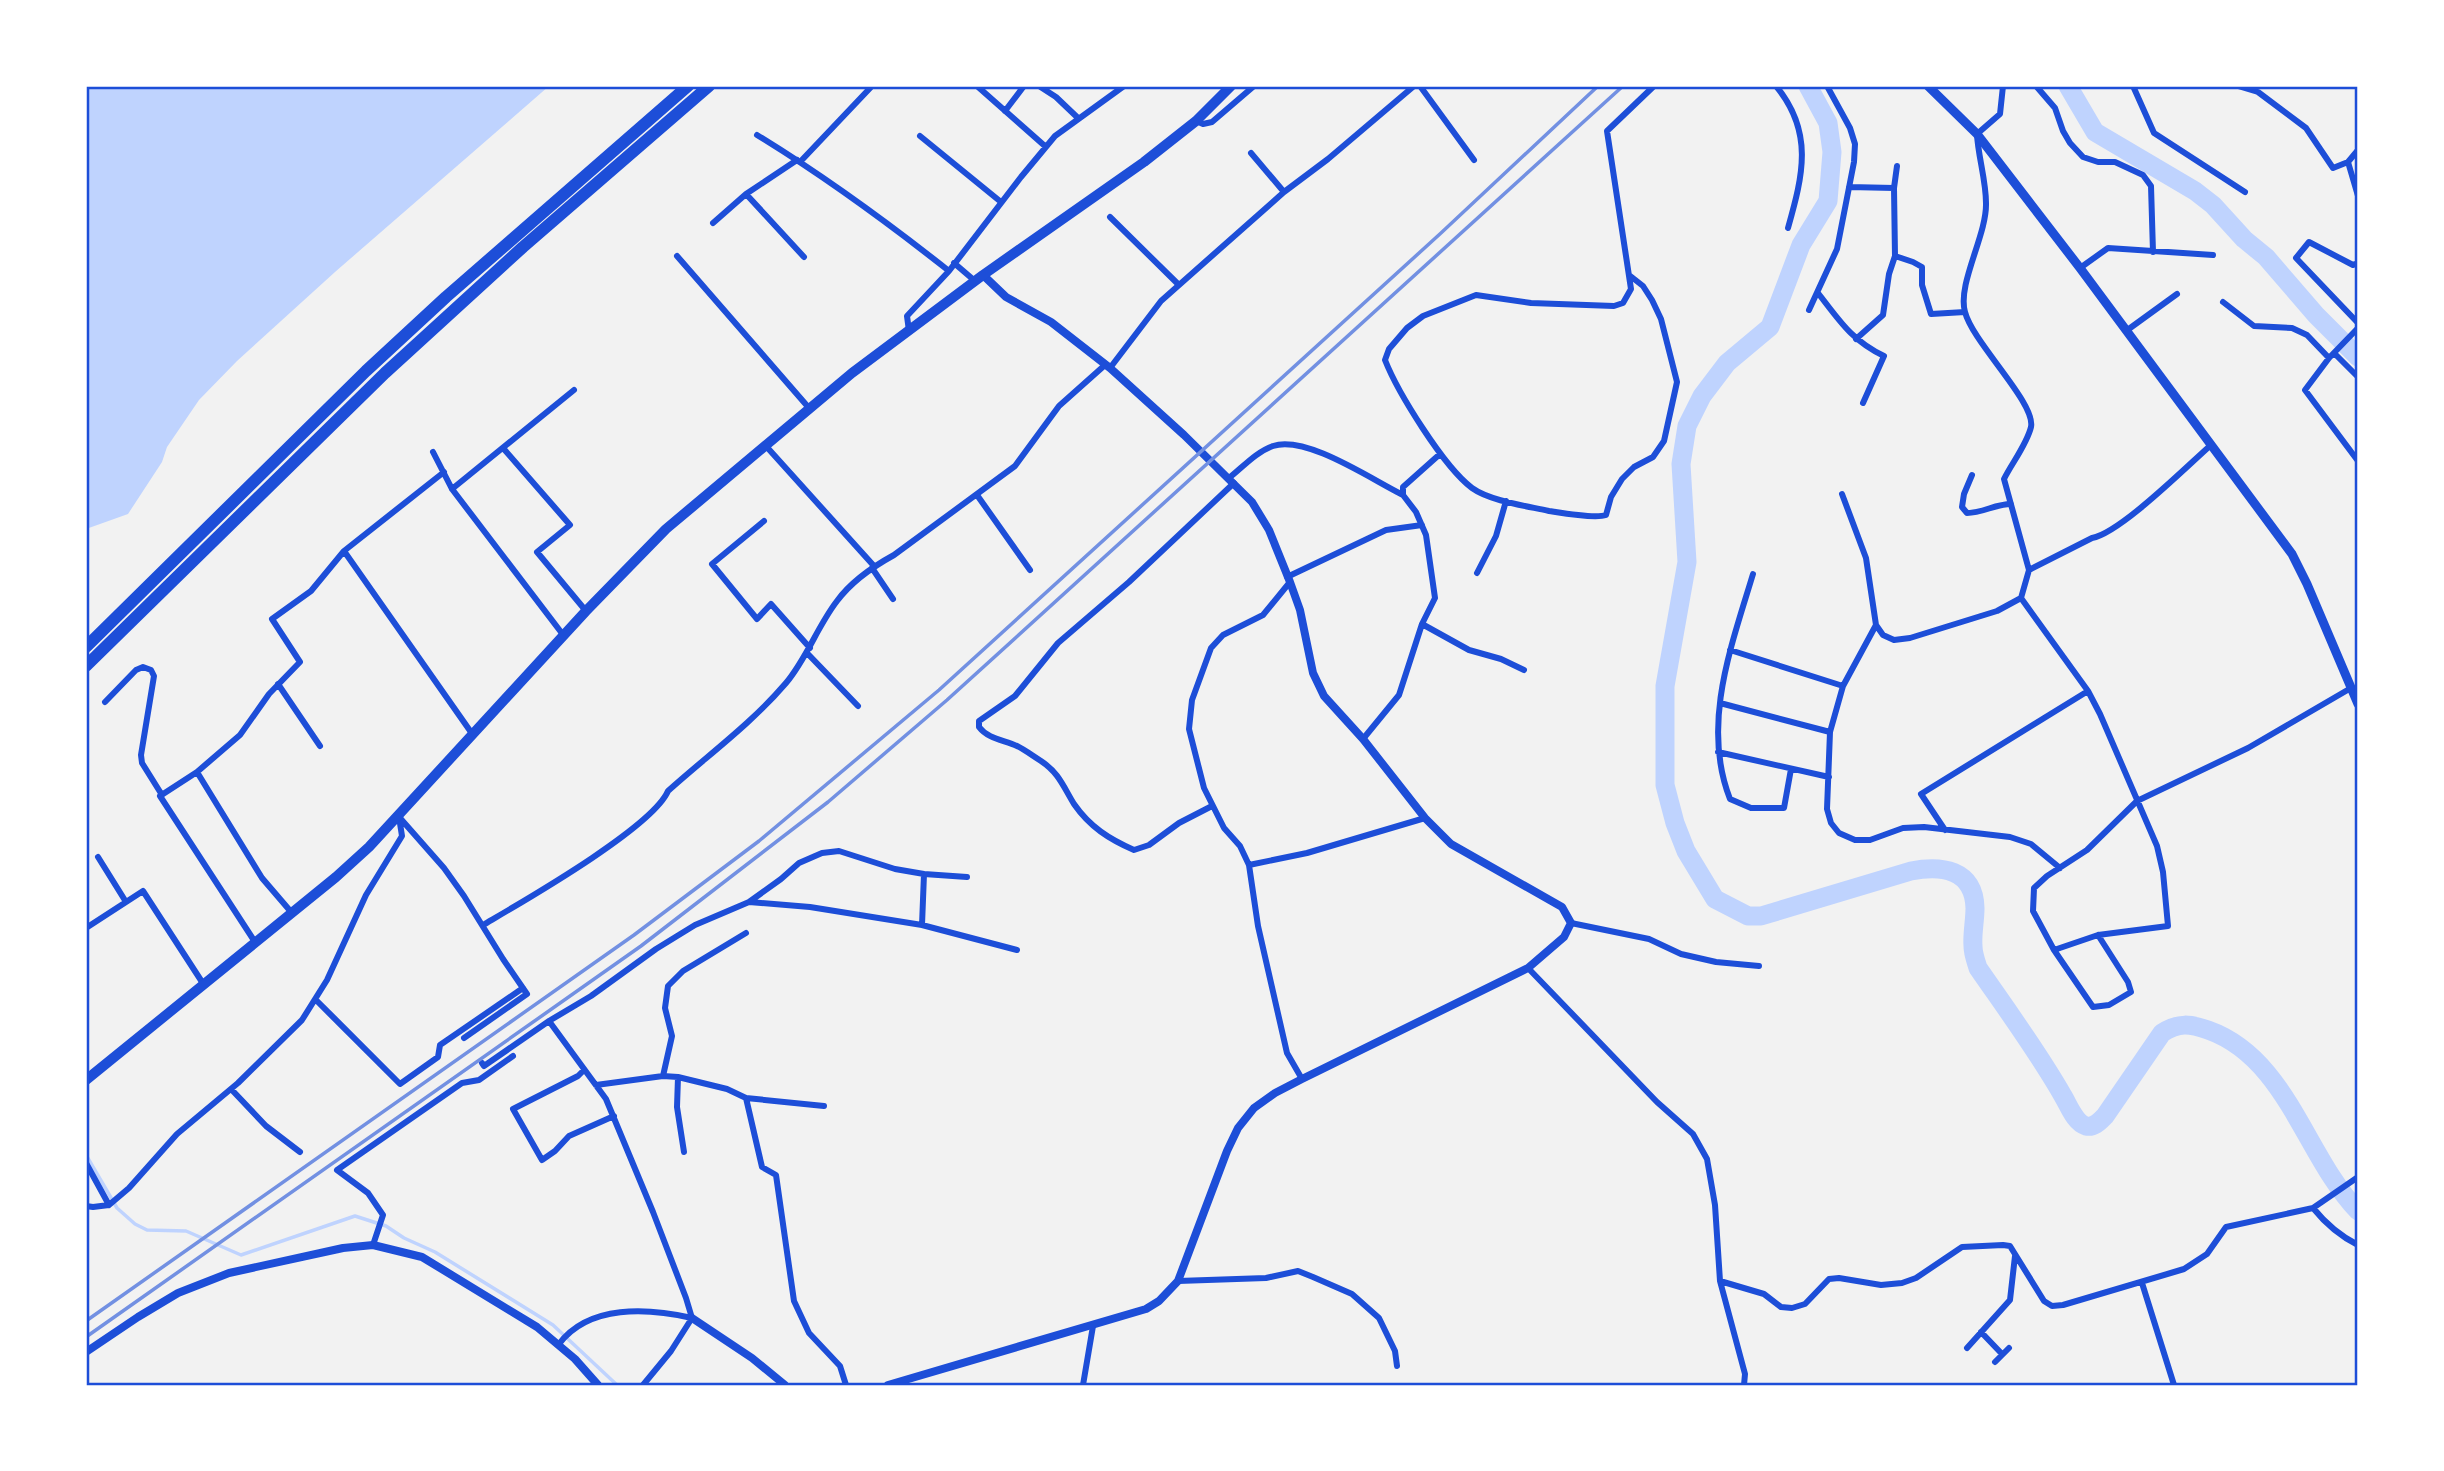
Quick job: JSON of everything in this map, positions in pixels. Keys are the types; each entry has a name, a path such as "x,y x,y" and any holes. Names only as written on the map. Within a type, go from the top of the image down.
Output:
{"highway":[{"path":"86,647 366,371 436,306 688,86"},
{"path":"86,666 384,373 523,247 709,86"},
{"path":"86,1080 336,877 399,817 586,611 666,529 809,408 979,278 1144,162 1196,121 1231,86"}],"main road":[{"path":"1928,86 1976,134 2080,268 2291,554 2355,686 2358,704"}],"street":[{"path":"713,223 746,194 798,161 872,86"},
{"path":"976,86 1046,147"},
{"path":"1004,111 1024,86"},
{"path":"1040,86 1056,97 1077,118"},
{"path":"1110,86 1115,92"},
{"path":"909,331 906,316 949,271 1046,147 1077,118 1124,86"},
{"path":"1196,121 1203,124 1212,122 1254,86"},
{"path":"483,925 536,894 636,825 664,799 668,790 752,718 787,682 837,601 873,567 894,555 1015,466 1059,406 1108,367 1161,301 1284,192 1328,159 1414,86"},
{"path":"1420,86 1474,160"},
{"path":"1629,275 1643,286 1661,319 1677,382 1664,441 1653,457 1634,467 1622,479 1611,497 1606,515 1597,518 1582,514 1567,515 1506,501 1473,489 1440,454 1391,375 1385,360 1389,349 1423,316 1476,295 1531,303 1614,306 1623,303 1630,289 1629,275 1606,131 1654,86"},
{"path":"1776,86 1794,115 1803,156 1801,180 1788,228"},
{"path":"1809,310 1837,249 1855,144 1850,128 1828,86"},
{"path":"1842,494 1866,558 1876,625 1883,635 1894,640 1910,638 1997,611 2021,598 2029,570 2004,479 2031,429 2032,418 1973,332 1965,312 1963,295 1986,204 1976,134 2000,114 2003,86"},
{"path":"2036,86 2055,108 2063,131 2083,157 2098,162 2115,162 2143,175 2151,186 2153,252"},
{"path":"2133,86 2154,133 2245,192"},
{"path":"2197,86 2215,86"},
{"path":"2238,86 2260,89 2306,128 2333,168 2348,162 2358,150"},
{"path":"757,135 895,229 949,271"},
{"path":"920,136 1002,202"},
{"path":"1251,153 1284,192"},
{"path":"2348,162 2358,196"},
{"path":"1856,339 1882,315 1895,256 1894,188 1897,166"},
{"path":"1849,187 1894,188"},
{"path":"746,194 804,257"},
{"path":"1110,217 1179,285"},
{"path":"2358,263 2353,265 2309,242 2296,258 2358,325 2348,341 2305,390 2358,461"},
{"path":"2080,268 2108,248 2213,255"},
{"path":"1895,256 1922,267 1922,285 1931,314 1965,312"},
{"path":"677,257 809,408"},
{"path":"888,1385 899,1384 1146,1309 1159,1301 1178,1281 1227,1151 1238,1128 1254,1108 1302,1079 1507,981 1528,968 1564,937 1571,923 1562,907 1451,844 1425,818 1363,739 1324,696 1312,673 1300,610 1289,580 1269,530 1252,502 1184,435 1108,367 1051,322 954,263"},
{"path":"1818,293 1842,325 1864,347 1884,356 1863,403"},
{"path":"2126,331 2176,295"},
{"path":"2223,302 2254,326 2292,328 2307,335 2335,354 2358,377"},
{"path":"452,489 574,390"},
{"path":"1212,806 1179,822 1149,845 1134,850 1093,828 1060,778 1042,762 1018,747 984,734 979,727 979,721 1015,696 1058,643 1129,582 1229,478 1255,456 1271,447 1285,444 1339,460 1403,495 1416,512 1426,535 1435,598 1422,624 1399,695 1363,739"},
{"path":"765,445 873,567 893,599"},
{"path":"2029,570 2120,525 2211,445"},
{"path":"503,448 570,525 537,552 586,611"},
{"path":"433,452 452,489 564,636"},
{"path":"1403,495 1404,487 1440,454"},
{"path":"162,794 197,772 240,735 278,684 300,662 272,619 311,591 344,551 444,472"},
{"path":"1972,475 1962,507 1967,513 2011,504"},
{"path":"977,495 1031,570"},
{"path":"1477,573 1496,536 1506,501"},
{"path":"764,521 712,564 757,619 771,604 858,706"},
{"path":"1302,1079 1287,1053 1258,926 1249,865 1240,846 1224,828 1204,788 1189,729 1192,700 1211,648 1223,635 1263,615 1289,580 1386,530 1422,525"},
{"path":"344,551 473,735"},
{"path":"1753,574 1730,650 1720,703 1718,752 1721,776 1730,799 1751,808 1784,808 1791,769"},
{"path":"2021,598 2088,691 2158,846 2163,872 2168,926 2098,935 2054,950"},
{"path":"1422,624 1469,650 1501,659 1524,670"},
{"path":"1876,625 1843,686 1830,732 1827,810 1831,823 1839,833 1855,840 1870,840 1903,828 2010,837 2031,844 2060,868"},
{"path":"1730,650 1843,686"},
{"path":"105,702 136,670 143,667 151,670 154,676 142,763 162,794 160,796 256,943"},
{"path":"278,684 320,746"},
{"path":"2098,935 2128,982 2131,992 2109,1005 2093,1007 2054,950 2032,911 2034,888 2087,850 2137,801 2249,748 2355,686"},
{"path":"1945,830 1921,794 2088,691"},
{"path":"1720,703 1830,732"},
{"path":"1718,752 1829,777"},
{"path":"197,772 262,878 292,913"},
{"path":"399,817 444,868 525,991"},
{"path":"86,1206 93,1208 109,1205 177,1134 231,1089 302,1020 327,980 366,895 402,836 399,817"},
{"path":"1249,865 1307,853 1425,818"},
{"path":"482,1063 484,1066 591,996 656,949 695,925 749,902 799,863 822,853 839,851 895,869 967,877"},
{"path":"98,857 126,902"},
{"path":"922,925 924,874"},
{"path":"86,928 143,891 204,985"},
{"path":"749,902 810,907 922,925 1017,950"},
{"path":"1571,923 1649,939 1681,954 1716,962 1759,966"},
{"path":"663,1076 671,1036 665,1008 668,986 682,971 746,933"},
{"path":"1528,968 1648,1093 1693,1134 1707,1159 1712,1180 1720,1281 1745,1374 1744,1385"},
{"path":"316,1000 400,1084 438,1056 440,1045 525,991"},
{"path":"464,1038 525,991"},
{"path":"549,1021 596,1085 614,1116 692,1318 671,1351 643,1385"},
{"path":"373,1245 383,1215 368,1193 337,1170 462,1083 479,1080 513,1056"},
{"path":"584,1070 578,1076 513,1109 542,1160 569,1136 614,1116"},
{"path":"596,1085 663,1076 678,1077 727,1089 746,1098 824,1106"},
{"path":"678,1077 677,1107 684,1152"},
{"path":"231,1089 266,1126 300,1152"},
{"path":"746,1098 761,1167 776,1175 794,1301 809,1332 840,1366 846,1385"},
{"path":"86,1163 109,1205"},
{"path":"1720,1281 1764,1294 1781,1307 1792,1308 1805,1304 1829,1279 1893,1285 1916,1278 1962,1247 2003,1245 2010,1246 2044,1301 2052,1306 2063,1305 2184,1269 2207,1254 2226,1227 2313,1208 2356,1179"},
{"path":"2313,1208 2345,1239 2358,1245"},
{"path":"86,1352 178,1293 229,1273 344,1248 373,1245 422,1257 537,1327 560,1342 598,1385"},
{"path":"1967,1348 2010,1300 2015,1254"},
{"path":"1178,1281 1266,1278 1298,1271 1313,1276 1352,1294 1379,1318 1395,1350 1397,1366"},
{"path":"2142,1283 2174,1385"},
{"path":"560,1342 571,1329 613,1312 679,1315 692,1318 752,1358 785,1385"},
{"path":"1083,1385 1093,1325"},
{"path":"1981,1332 2003,1354"},
{"path":"1995,1362 2009,1348"}],"water":[{"path":"86,86 549,86 237,361 199,400 167,447 162,462 128,514 86,529"}],"waterway":[{"path":"1808,86 1828,123 1832,152 1828,201 1801,245 1770,327 1727,363 1702,396 1687,426 1681,464 1687,562 1665,686 1665,785 1686,851 1715,899 1748,916 1761,916 1911,871 1934,869 1954,873 1969,885 1973,895 1973,949 1978,968 2082,1124 2092,1126 2105,1116 2162,1033 2174,1027 2196,1026 2235,1044 2257,1062 2293,1110 2323,1163 2358,1211"},
{"path":"2068,86 2095,132 2195,191 2213,205 2244,239 2266,257 2316,315 2358,357"},
{"path":"86,1155 117,1208 135,1224 147,1230 186,1231 241,1255 355,1216 386,1226 404,1238 435,1252 553,1325 617,1385"}],"railway":[{"path":"86,1321 634,935 759,841 939,690 1441,233 1598,86"},
{"path":"86,1337 641,946 828,802 947,700 1623,86"}]}
